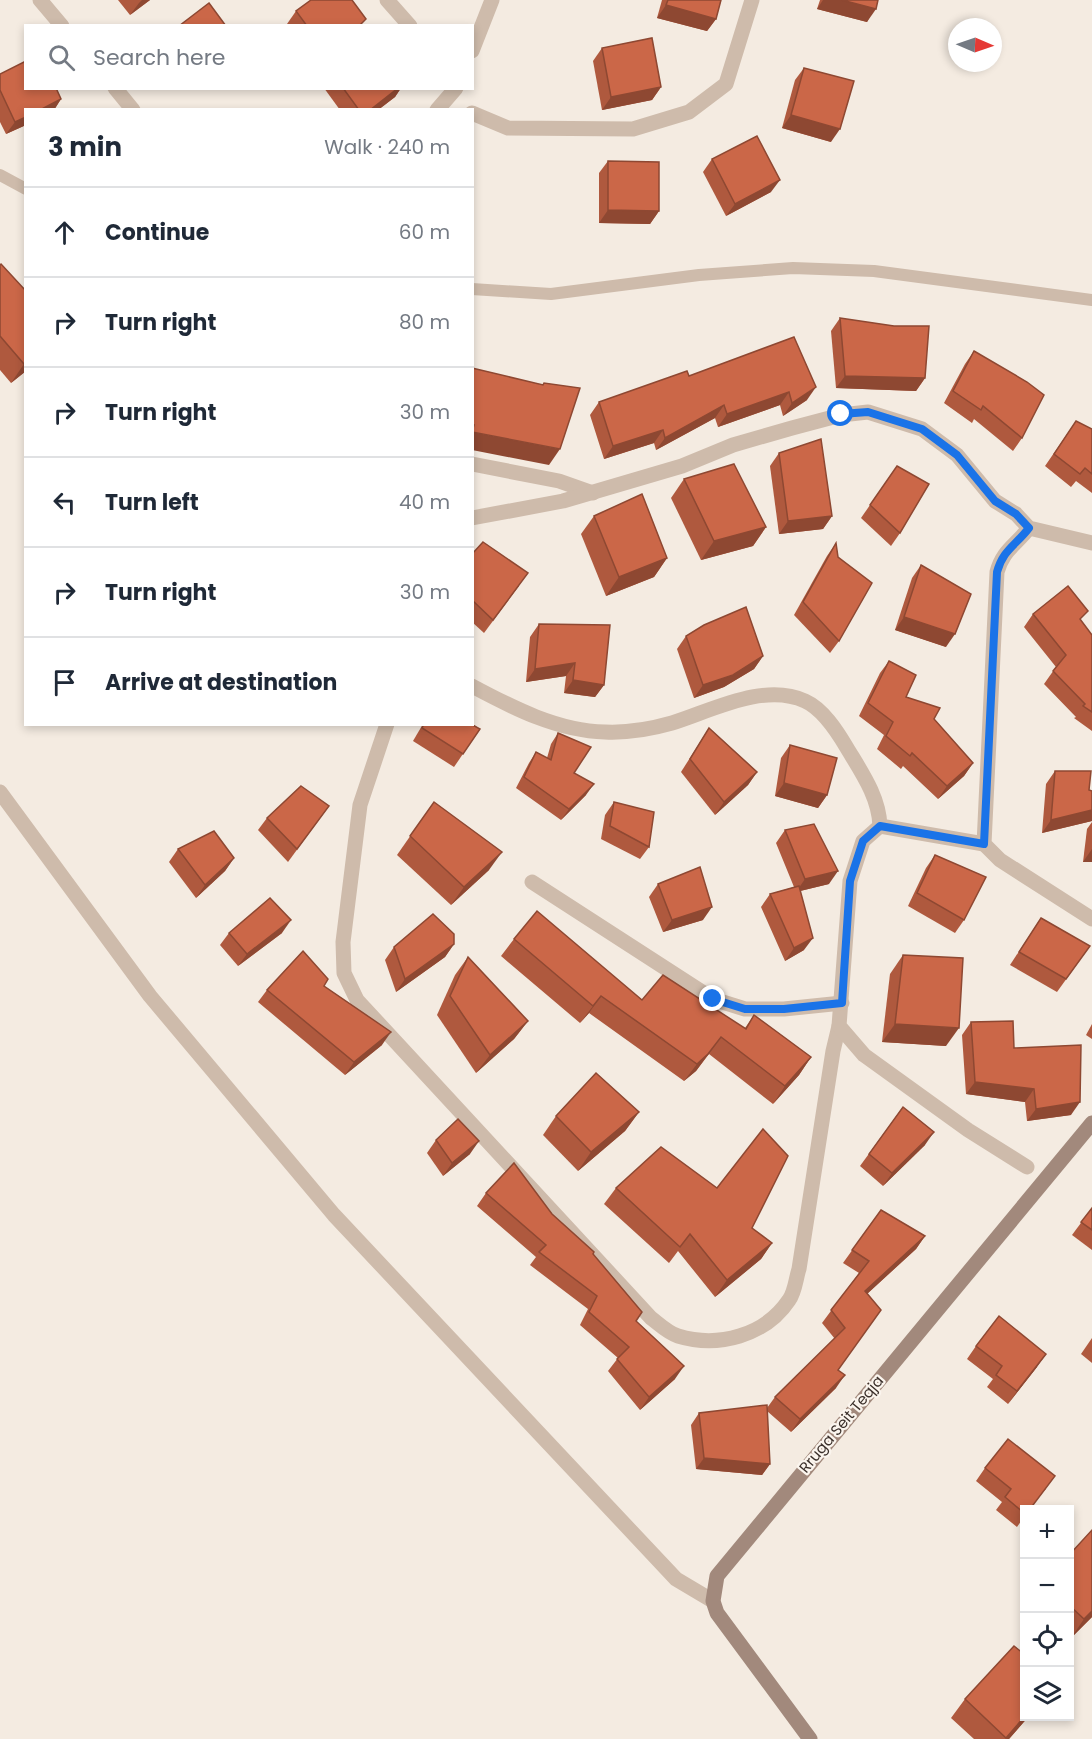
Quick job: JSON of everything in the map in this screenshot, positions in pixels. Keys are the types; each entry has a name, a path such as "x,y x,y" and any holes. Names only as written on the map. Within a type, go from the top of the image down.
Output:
{"main road":[{"name":"Rruga Seit Teqja","path":"713,1601 713,1588 724,1566 1092,1123"},
{"path":"713,1601 724,1623 810,1739"}],"street":[{"path":"40,0 60,24"},
{"path":"387,0 408,24"},
{"path":"474,46 492,0"},
{"path":"474,114 508,128 633,129 689,112 726,84 752,0"},
{"path":"117,90 131,108"},
{"path":"439,108 453,93 465,108"},
{"path":"474,518 506,514 593,493 792,428 841,414 868,412 922,429 957,455 995,501 1016,514 1029,528 1092,543"},
{"path":"474,464 559,482 593,493"},
{"path":"984,844 997,572 1001,556 1017,544 1029,528"},
{"path":"474,687 540,718 579,730 606,733 671,723 744,700 772,695 804,700 823,715 842,738 879,807 880,826"},
{"path":"386,726 358,816 343,942 344,972 352,991 357,1000 651,1318 675,1336 706,1341 742,1338 769,1321 790,1299 799,1269 832,1051 839,1026 850,881 863,841 880,826"},
{"path":"0,792 150,996 334,1215 676,1579 713,1601"},
{"path":"880,826 984,844 1000,860 1092,919"},
{"path":"532,882 713,999 745,1009 784,1009 842,1003"},
{"path":"839,1026 864,1055 968,1130 1027,1167"}],"lane":[{"path":"0,175 24,188"},
{"path":"474,289 551,294 699,275 792,268 874,271 1092,300"}],"building":[{"path":"311,0 352,0 366,19 361,24 306,24 296,11"},
{"path":"668,0 721,0 716,19 666,5"},
{"path":"842,0 878,0 876,9"},
{"path":"209,3 225,24 182,24"},
{"path":"652,38 661,87 611,97 602,48"},
{"path":"24,62 24,90 57,90 61,99 44,108 24,108 24,118 15,122 0,90 0,74"},
{"path":"804,68 854,81 840,129 791,115"},
{"path":"344,90 395,90 373,108 358,108"},
{"path":"757,136 780,180 735,204 712,159"},
{"path":"608,161 659,162 659,211 608,210"},
{"path":"0,265 24,289 24,364 0,336"},
{"path":"840,318 894,326 929,326 925,378 845,376"},
{"path":"794,337 816,387 792,403 789,392 727,414 724,405 665,438 663,430 613,446 599,402 687,371 689,376"},
{"path":"974,351 1027,382 1044,395 1022,438 983,406 981,410 953,391"},
{"path":"474,368 543,385 544,383 580,388 560,449 474,432"},
{"path":"1076,421 1092,429 1092,474 1085,468 1080,474 1054,454"},
{"path":"821,439 832,516 788,521 779,453"},
{"path":"734,464 766,527 714,541 684,479"},
{"path":"897,466 929,484 900,533 870,505"},
{"path":"642,494 667,558 619,577 594,516"},
{"path":"483,542 528,573 493,620 474,602 474,552"},
{"path":"836,543 838,557 872,583 839,641 803,602"},
{"path":"921,565 971,594 955,634 904,617"},
{"path":"1068,586 1088,611 1080,619 1092,635 1092,712 1083,706 1085,704 1053,671 1066,655 1033,614"},
{"path":"746,607 763,656 733,675 703,685 686,636 704,625"},
{"path":"539,624 610,625 604,685 573,680 575,663 535,669"},
{"path":"889,661 916,675 906,697 940,708 934,719 973,763 947,786 912,753 910,756 886,736 893,722 868,703"},
{"path":"423,726 474,726 480,729 463,754 422,728"},
{"path":"709,728 757,772 724,802 690,759"},
{"path":"558,733 591,747 574,773 594,784 569,809 524,777 536,752 551,760"},
{"path":"790,745 837,758 827,795 784,783"},
{"path":"1055,771 1091,771 1089,790 1092,791 1092,810 1051,820"},
{"path":"301,786 329,806 297,849 267,818"},
{"path":"434,802 502,852 464,887 410,836"},
{"path":"614,802 654,812 649,847 610,826"},
{"path":"814,824 838,871 805,879 785,830"},
{"path":"214,831 234,858 205,885 178,849"},
{"path":"935,855 986,877 964,920 917,893"},
{"path":"700,867 712,907 672,920 658,884"},
{"path":"799,886 813,938 794,948 770,894"},
{"path":"270,898 291,920 247,954 229,933"},
{"path":"537,911 642,1000 663,975 746,1029 754,1015 811,1057 785,1086 721,1037 697,1064 601,996 593,1006 514,939"},
{"path":"433,914 454,934 454,944 405,979 394,947"},
{"path":"1041,918 1090,946 1066,979 1019,952"},
{"path":"303,951 328,979 324,986 391,1032 354,1062 267,990"},
{"path":"903,955 963,958 959,1028 895,1024"},
{"path":"468,957 528,1021 490,1055 450,996"},
{"path":"1013,1021 1014,1048 1081,1045 1080,1102 1036,1109 1034,1089 975,1082 971,1022"},
{"path":"596,1073 639,1112 591,1152 556,1116"},
{"path":"903,1107 934,1132 892,1173 869,1154"},
{"path":"458,1119 479,1141 452,1163 436,1140"},
{"path":"763,1129 788,1156 752,1228 772,1243 727,1280 690,1234 680,1247 616,1188 661,1147 717,1188"},
{"path":"514,1163 552,1214 594,1252 593,1254 642,1312 636,1321 684,1366 649,1397 617,1359 629,1347 589,1312 597,1296 539,1252 546,1245 486,1193"},
{"path":"1092,1208 1092,1230 1081,1222"},
{"path":"881,1210 925,1236 865,1291 881,1310 838,1370 845,1375 800,1419 775,1397 845,1328 831,1310 869,1261 852,1250"},
{"path":"999,1316 1046,1354 1017,1391 996,1375 1002,1366 976,1346"},
{"path":"767,1405 770,1464 704,1458 699,1413"},
{"path":"1008,1439 1055,1476 1033,1505 1020,1505 1020,1510 1005,1497 1011,1489 985,1468"},
{"path":"1092,1530 1092,1611 1084,1619 1074,1610 1074,1550"},
{"path":"1014,1646 1020,1651 1021,1721 1006,1738 965,1699"}],"route":[{"path":"713,999 745,1009 784,1009 842,1003 850,881 863,841 880,826 984,844 997,572 1001,556 1017,544 1029,528 1016,514 995,501 981,481 957,455 922,429 868,412 841,414"}]}
